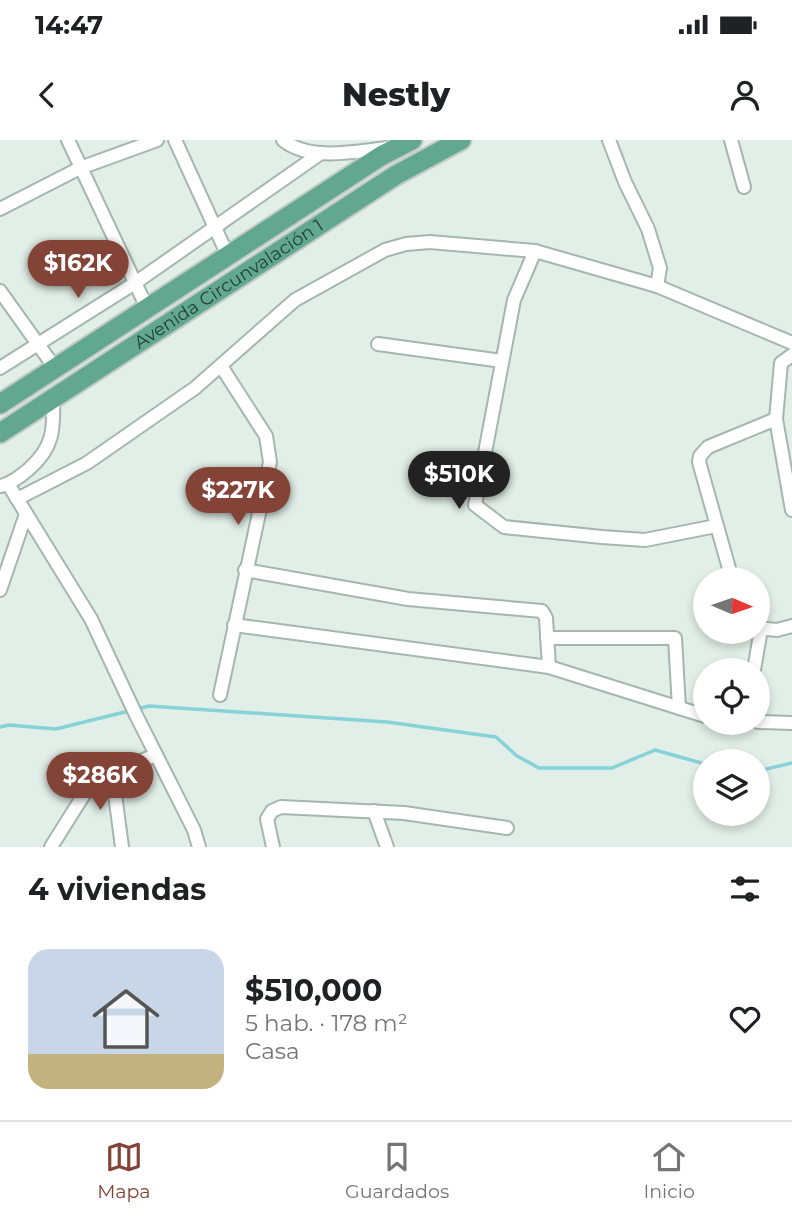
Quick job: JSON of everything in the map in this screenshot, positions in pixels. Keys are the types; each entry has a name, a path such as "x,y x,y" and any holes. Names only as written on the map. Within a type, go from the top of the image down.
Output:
{"main road":[{"name":"Avenida Circunvalación 1","path":"0,433 396,175 461,140"},
{"name":"Avenida Circunvalación 1","path":"0,404 370,163 406,143"}],"street":[{"path":"68,140 147,308"},
{"path":"0,209 80,169 157,140"},
{"path":"175,140 228,256"},
{"path":"609,140 625,182 648,229 660,268 657,286"},
{"path":"731,140 744,187"},
{"path":"289,142 321,153 406,143"},
{"path":"0,368 135,284 321,153"},
{"path":"17,499 87,463 195,388 295,300 385,250 406,244 430,242 535,251 657,286 792,343"},
{"path":"535,251 514,300 475,505 504,527 645,540 716,526"},
{"path":"0,291 55,368"},
{"path":"378,344 502,361"},
{"path":"792,355 781,363 776,419 792,510"},
{"path":"220,695 270,461 266,436 221,366"},
{"path":"54,398 54,425 47,449 38,460 4,485 17,499 91,619 129,702 194,830 199,847"},
{"path":"729,567 699,456 708,447 776,419"},
{"path":"0,590 26,514"},
{"path":"245,570 408,599 542,611 547,618 549,667"},
{"path":"234,625 549,667 693,712"},
{"path":"770,629 792,626"},
{"path":"547,638 675,638 678,708"},
{"path":"770,722 792,723"},
{"path":"51,847 93,780 156,755"},
{"path":"112,772 121,847"},
{"path":"273,847 267,819 272,811 278,808 374,811 507,828"},
{"path":"374,811 387,847"}],"waterway":[{"path":"0,727 9,725 56,729 149,706 387,722 496,737 517,756 539,768 612,768 655,750 693,761"},
{"path":"770,768 792,763"}]}
